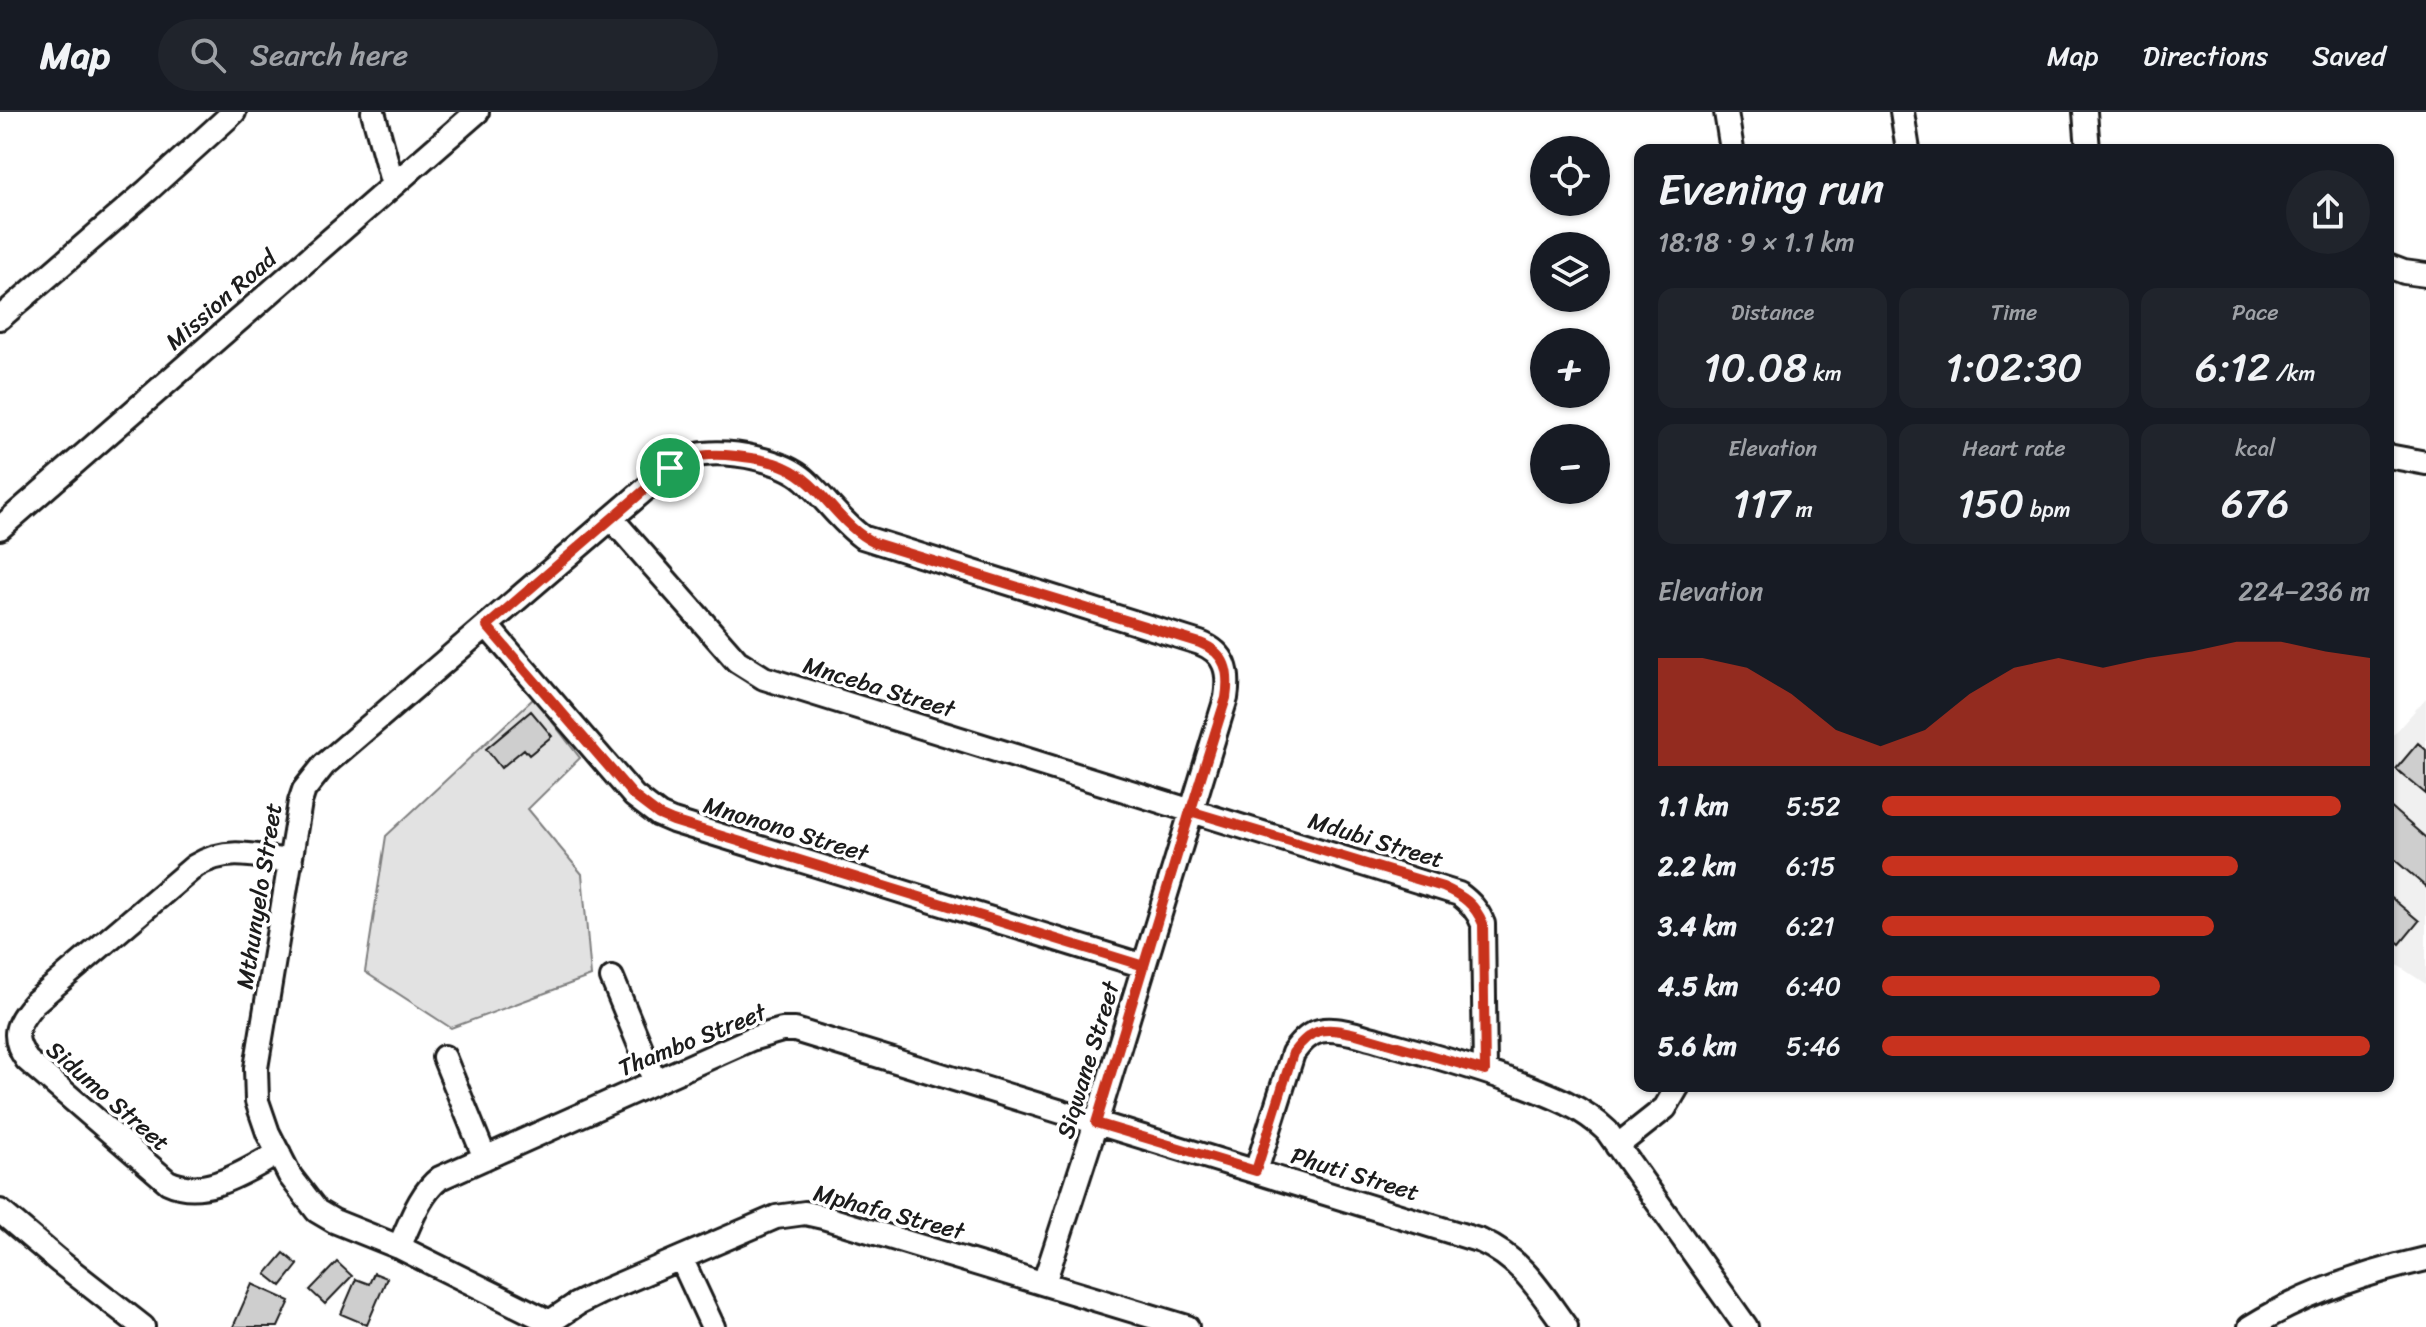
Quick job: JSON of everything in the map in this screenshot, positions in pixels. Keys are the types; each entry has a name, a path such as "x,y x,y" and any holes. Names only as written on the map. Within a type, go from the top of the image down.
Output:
{"street":[{"path":"0,318 234,112"},
{"path":"373,112 393,185"},
{"name":"Mission Road","path":"0,528 477,112"},
{"path":"1726,112 1731,144"},
{"path":"1902,112 1907,144"},
{"path":"2085,112 2088,144"},
{"path":"2394,268 2426,275"},
{"name":"Mthunyelo Street","path":"548,1325 399,1247 317,1211 290,1176 262,1120 255,1084 300,802 312,778 670,468 703,454 747,457 786,467 804,479 862,537 1200,643 1220,655 1227,667"},
{"path":"2394,457 2426,463"},
{"name":"Mnceba Street","path":"612,519 737,661 764,678 1190,811"},
{"name":"Mnonono Street","path":"487,626 634,796 659,815 1144,966"},
{"name":"Siqwane Street","path":"1044,1283 1226,698 1229,683 1227,667"},
{"name":"Mdubi Street","path":"1190,811 1443,887 1470,902 1478,912 1485,937 1485,1071"},
{"name":"Sidumo Street","path":"279,1153 207,1187 185,1187 168,1182 27,1060 16,1040 21,1018 34,1003 195,866 209,857 233,852 291,862"},
{"path":"612,978 655,1082"},
{"path":"1256,1171 1293,1053 1300,1043 1320,1029 1356,1034 1485,1071 1575,1106 1607,1131 1746,1327"},
{"name":"Thambo Street","path":"399,1247 431,1185 440,1178 767,1033 795,1030 1096,1123"},
{"path":"444,1057 485,1158"},
{"path":"1617,1146 1665,1108 1674,1092"},
{"name":"Phuti Street","path":"1096,1123 1460,1234 1498,1249 1525,1271 1566,1327"},
{"path":"0,1211 143,1327"},
{"name":"Mphafa Street","path":"548,1325 599,1293 776,1217 805,1213 1187,1327"},
{"path":"681,1258 713,1327"},
{"path":"2250,1327 2327,1287 2378,1269 2426,1259"}],"shaded area":[{"path":"534,698 580,758 528,809 582,874 591,976 451,1028 365,972 386,836"},
{"path":"2426,698 2426,984 2394,963 2394,734"}],"building":[{"path":"531,711 552,736 529,755 524,749 501,768 486,749"},
{"path":"2418,743 2426,750 2426,794 2396,769"},
{"path":"2394,810 2426,838 2426,887 2394,859"},
{"path":"2394,900 2419,921 2400,944 2394,939"},
{"path":"284,1253 298,1265 281,1286 266,1274"},
{"path":"337,1262 352,1276 325,1304 310,1290"},
{"path":"374,1273 387,1278 367,1325 341,1314 356,1279 369,1284"},
{"path":"252,1284 290,1301 278,1327 233,1327"}],"route":[{"path":"670,468 487,626 646,806 673,821 1144,966 1190,811 1443,887 1470,902 1483,924 1485,1071 1356,1034 1320,1029 1300,1043 1288,1064 1256,1171 1096,1123 1144,966 1167,889 1190,811 1226,698 1229,683 1227,667 1220,655 1200,643 875,543 850,528 804,479 786,467 747,457 703,454 670,468"}]}
